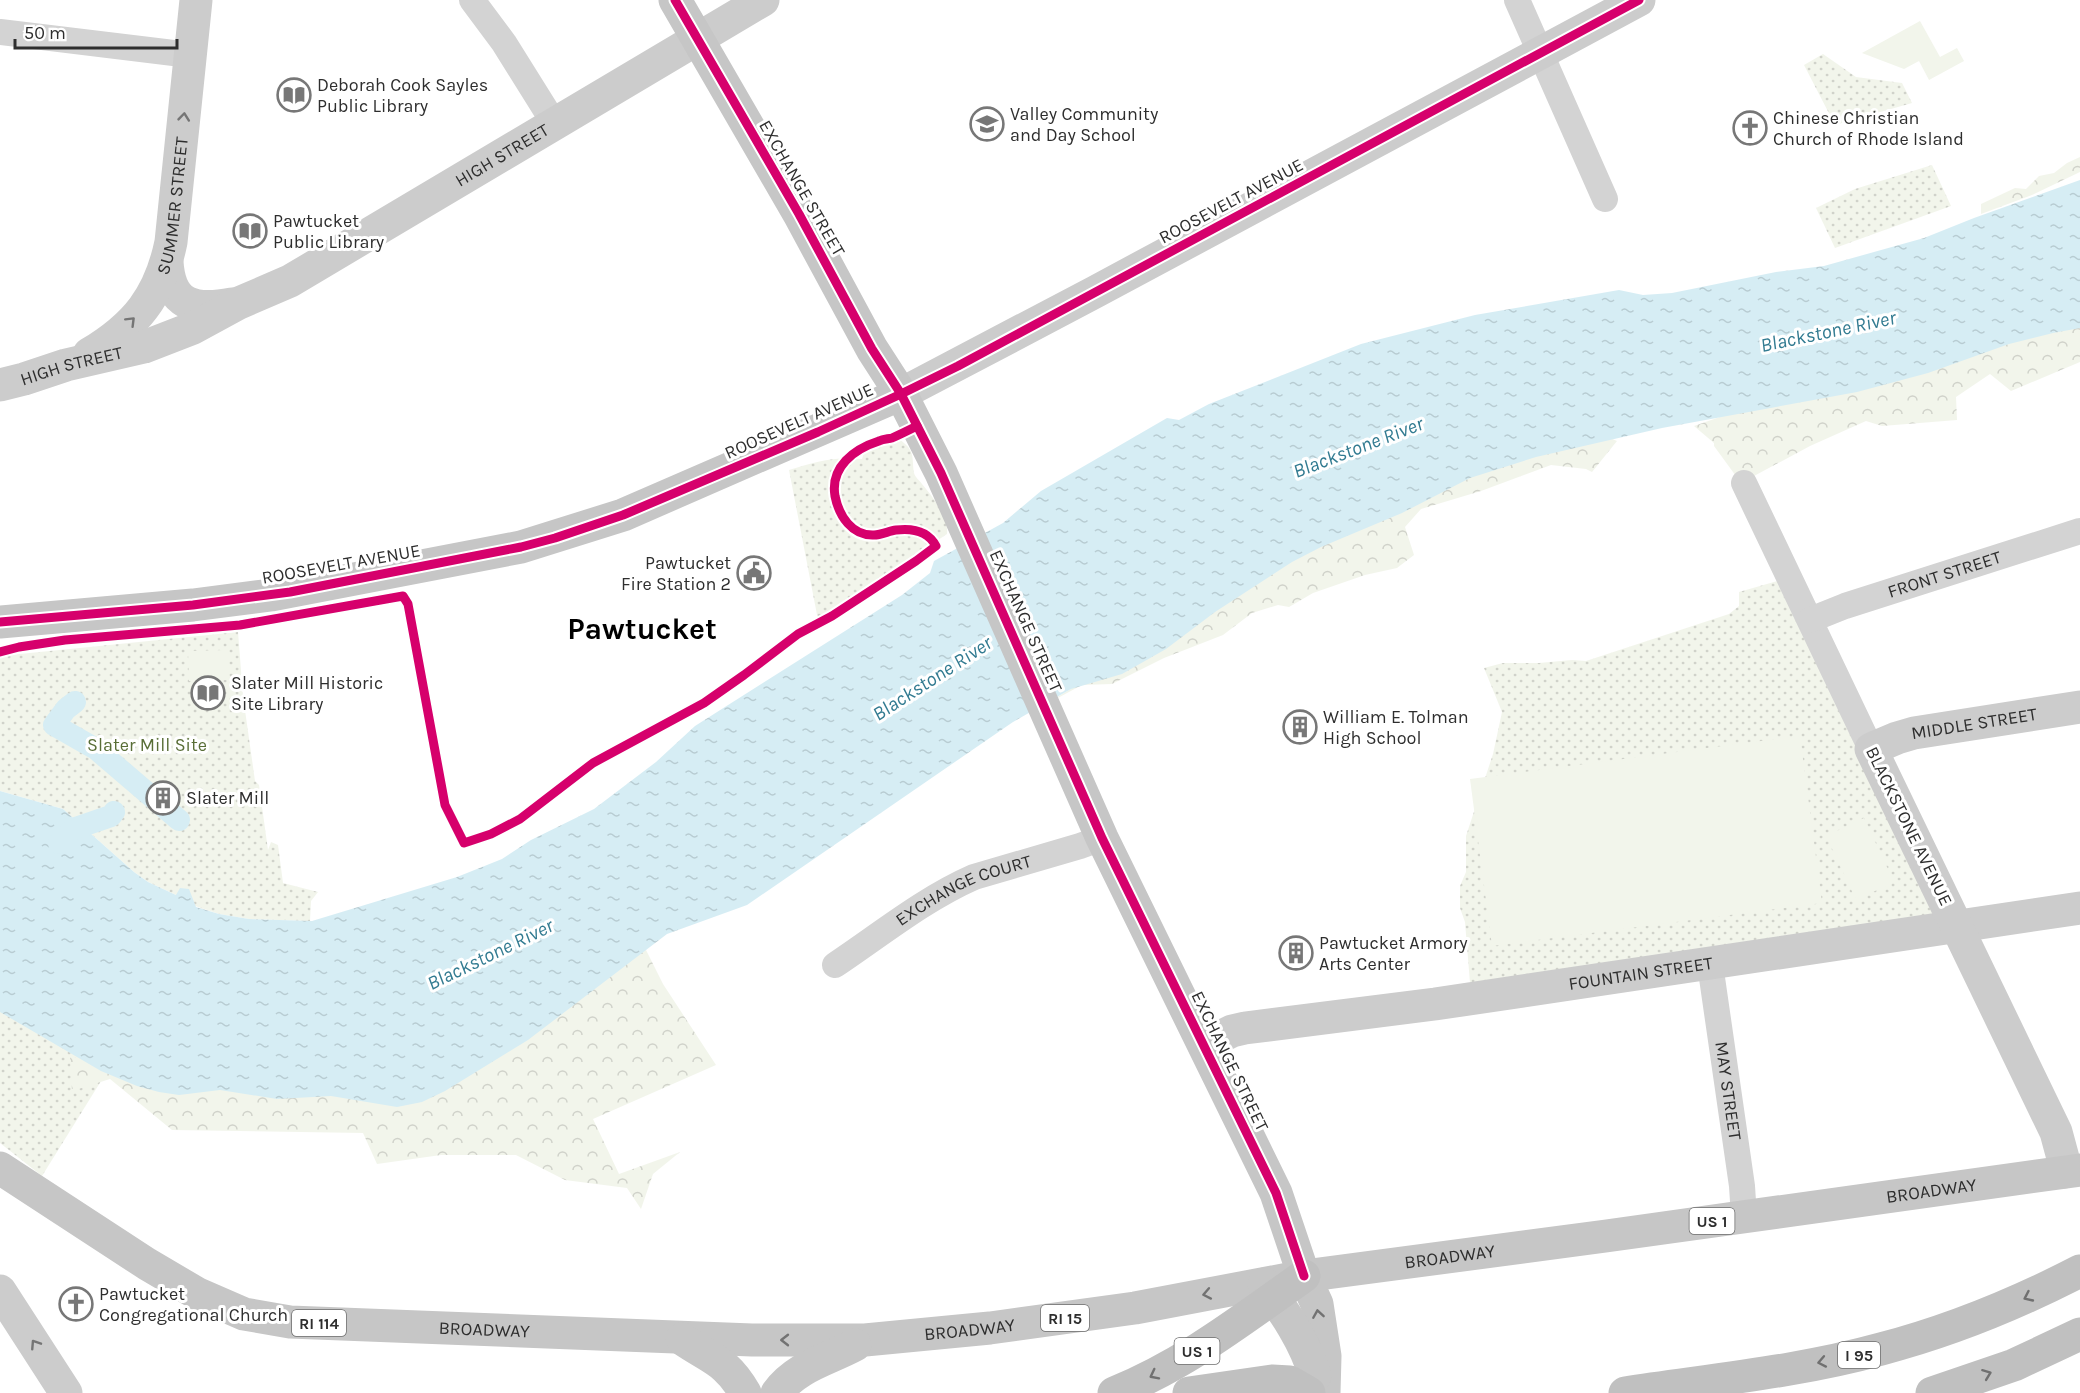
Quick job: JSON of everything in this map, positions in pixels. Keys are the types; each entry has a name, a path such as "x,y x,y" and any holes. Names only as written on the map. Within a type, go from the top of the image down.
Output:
{"highway":[{"name":"I 95","path":"1624,1393 1803,1366 1879,1350 1953,1328 1989,1314 2025,1299 2080,1271"},
{"name":"US 1","path":"1114,1393 1153,1376 1192,1354 1269,1291 1304,1276"},
{"path":"1932,1393 2014,1365 2080,1334"},
{"path":"1189,1393 1272,1381 1290,1383 1310,1393"}],"main road":[{"name":"SUMMER STREET","path":"66,365 102,347 139,314 156,289 167,262 196,0"},
{"name":"EXCHANGE STREET","path":"675,0 804,224 872,349 902,394 966,527 1102,838 1276,1193 1304,1276 1317,1304 1324,1356 1322,1393"},
{"name":"HIGH STREET","path":"0,385 66,365 144,347 193,328 239,303 290,281 763,0"},
{"name":"ROOSEVELT AVENUE","path":"0,622 193,605 271,595 521,547 623,515 902,394 1639,0"},
{"name":"HIGH STREET","path":"167,262 170,279 184,302 192,306 204,307 239,303"},
{"name":"MIDDLE STREET","path":"1872,749 1897,738 1914,734 2080,707"},
{"name":"BLACKSTONE AVENUE","path":"1872,749 2056,1132 2063,1158 2072,1171"},
{"name":"FOUNTAIN STREET","path":"1204,1045 1232,1031 1245,1028 1710,964 2080,908"},
{"name":"BROADWAY","path":"0,1168 198,1294 244,1314 290,1322 680,1338 865,1340 990,1328 1269,1291"},
{"name":"BROADWAY","path":"1304,1276 2072,1171"},
{"path":"0,1291 66,1393"},
{"path":"1269,1291 1306,1347 1322,1393"},
{"path":"680,1338 721,1362 745,1393"},
{"path":"777,1393 795,1374 808,1366 865,1340"}],"street":[{"path":"472,0 504,43 554,123"},
{"path":"1517,0 1605,199"},
{"path":"0,32 190,56"},
{"name":"BLACKSTONE AVENUE","path":"1744,483 1872,749"},
{"name":"FRONT STREET","path":"1810,620 1839,608 2080,531"},
{"name":"EXCHANGE COURT","path":"835,965 938,896 963,882 1102,838"},
{"name":"MAY STREET","path":"1710,964 1742,1186 1744,1217"}],"green space":[{"path":"1920,21 1940,57 1957,48 1964,61 1929,80 1919,61 1904,69 1862,53"},
{"path":"1823,54 1856,77 1902,83 1912,103 1835,125 1804,65"},
{"path":"2080,157 2080,172 2032,195 1981,214 1981,204 2015,188 2026,189 2039,176 2054,173"},
{"path":"1932,165 1951,206 1835,248 1816,208 1855,189"},
{"path":"2080,291 2080,362 2011,391 1990,374 1956,397 1957,420 1882,426 1866,421 1810,446 1741,483 1714,443 1694,426"},
{"path":"1603,435 1617,441 1592,472 1586,469 1551,465 1481,491 1421,509 1405,527 1414,555 1397,568 1365,575 1313,593 1289,607 1278,605 1252,613 1223,635 1164,658 1112,684 1082,685 1041,707 1428,472"},
{"path":"882,436 892,436 908,446 915,474 939,508 945,521 947,534 818,620 789,470 825,460 862,459 865,449"},
{"path":"1784,579 1945,925 1471,995 1465,922 1460,908 1460,886 1466,872 1466,836 1493,754 1502,712 1484,668 1503,663 1586,661 1729,614 1739,606 1739,592"},
{"name":"Slater Mill Site","path":"238,632 243,696 268,850 271,842 278,845 283,883 318,892 311,901 310,921 249,919 219,914 195,906 148,882 134,872 63,809 0,791 0,656"},
{"path":"227,650 227,680 189,681 188,651"},
{"path":"1800,736 1822,903 1492,946 1470,779"},
{"path":"1864,818 1894,882 1856,900 1826,836"},
{"path":"646,950 663,984 716,1065 593,1119 619,1174 680,1152 653,1174 641,1209 627,1188 565,1180 516,1155 441,1155 377,1164 363,1133 172,1130 110,1079 72,1091 70,1056 149,1077"},
{"path":"0,1011 106,1073 42,1176 0,1143"}],"water":[{"name":"Blackstone River","path":"2080,180 2080,328 2009,344 1928,373 1857,392 1662,428 1536,457 1470,478 1402,513 1321,547 1292,562 1215,612 1166,649 1122,674 1071,689 1013,722 747,905 667,934 528,1040 445,1091 422,1102 397,1107 331,1096 277,1099 220,1090 179,1095 159,1092 137,1086 101,1071 0,1012 0,791 63,809 148,882 176,895 180,888 189,889 196,907 249,919 312,921 457,877 502,859 531,840 594,809 656,762 695,726 902,595 930,573 934,561 1003,523 1041,491 1167,418 1179,420 1209,404 1361,344 1475,315 1619,290 1643,295 1672,293 1776,272 1824,266 1924,238"}],"waterway":[{"path":"75,702 66,709 54,725 96,749 179,820"},
{"path":"59,843 73,829 111,816 114,812"}],"cycle path":[{"path":"675,0 799,214 872,349 901,394 941,473 1102,838 1276,1193 1304,1276"},
{"path":"0,622 193,605 290,592 521,547 623,515 818,432 958,366 1639,0"},
{"path":"0,652 65,640 240,625 403,596 408,604 445,805 464,843 491,834 520,819 593,763 704,703 798,634 832,616 936,546 929,537 914,530 896,530 874,535 859,532 843,517 835,496 836,476 853,454 870,444 892,438 917,426"}],"place":[{"name":"Deborah Cook Sayles Public Library","path":"294,95"},
{"name":"Valley Community and Day School","path":"987,124"},
{"name":"Chinese Christian Church of Rhode Island","path":"1750,128"},
{"name":"Pawtucket Public Library","path":"250,231"},
{"name":"Pawtucket Fire Station 2","path":"754,573"},
{"name":"Slater Mill Historic Site Library","path":"208,693"},
{"name":"William E. Tolman High School","path":"1300,727"},
{"name":"Slater Mill","path":"163,798"},
{"name":"Pawtucket Armory Arts Center","path":"1296,953"},
{"name":"Pawtucket Congregational Church","path":"76,1304"}],"district":[{"name":"Pawtucket","path":"642,629"}]}
